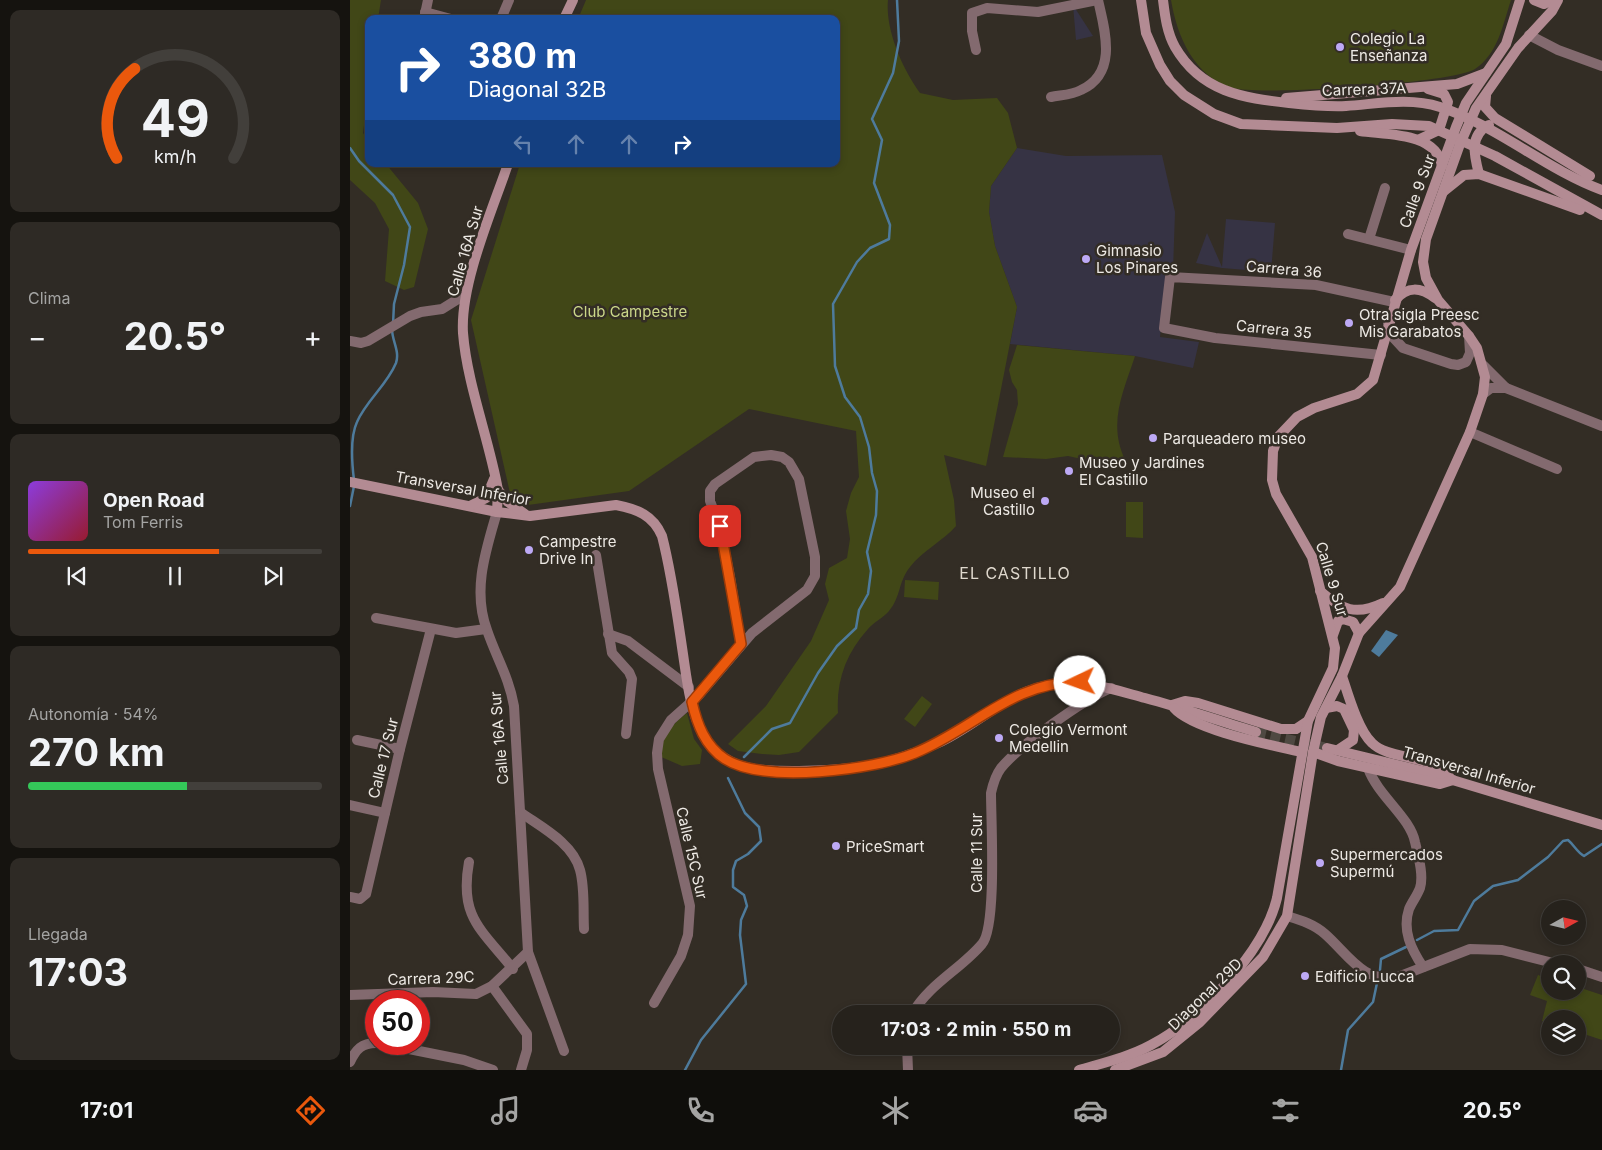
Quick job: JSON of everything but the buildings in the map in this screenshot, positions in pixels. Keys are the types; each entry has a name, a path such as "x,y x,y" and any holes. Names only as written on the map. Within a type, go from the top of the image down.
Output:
{"main road":[{"path":"566,15 573,0"},
{"path":"1141,0 1146,33 1153,52 1170,81 1184,95 1214,114 1241,124 1337,128 1420,139 1438,153 1442,166"},
{"name":"Carrera 37A","path":"1163,0 1167,27 1174,47 1187,64 1203,78 1227,92 1263,101 1307,105 1416,102 1440,107 1516,144 1602,190"},
{"name":"Calle 9 Sur","path":"1270,923 1278,898 1301,752 1308,721 1333,668 1335,658 1333,635 1310,551 1276,494 1271,465 1273,451 1278,437 1297,417 1314,408 1357,394 1373,380 1394,302 1411,250 1466,103 1506,44 1520,0"},
{"path":"1534,0 1544,4 1552,0"},
{"name":"Calle 9 Sur","path":"1281,928 1287,916 1317,732 1326,708 1342,676 1359,633 1393,598 1408,570 1470,432 1483,394 1485,376 1483,365 1469,336 1438,300 1426,278 1423,262 1426,239 1468,125 1487,92 1529,35 1552,11 1558,0"},
{"path":"1263,101 1457,84 1487,72"},
{"path":"1420,88 1444,94 1448,102 1439,130 1420,139"},
{"path":"1487,92 1485,107 1500,122 1602,182"},
{"path":"1479,174 1475,158 1476,136 1481,129 1500,122"},
{"path":"1337,128 1392,124 1429,126 1495,156 1599,214"},
{"name":"Calle 16A Sur","path":"496,512 498,490 463,332 466,294 507,167"},
{"path":"1443,191 1464,175 1479,174 1580,210 1599,214"},
{"path":"1394,302 1402,294 1412,289 1426,292 1438,300"},
{"path":"470,506 486,498 492,487 495,475"},
{"name":"Transversal Inferior","path":"350,482 496,512 530,516 616,505 640,511 654,521 662,536 668,559 688,687 694,713 710,746 735,764 782,771 844,770 880,765 915,753 941,741 998,705 1022,693 1054,684 1080,682 1111,688 1172,705 1256,732"},
{"path":"498,490 512,506 530,516"},
{"path":"1320,591 1340,607 1348,609 1364,610 1393,598"},
{"path":"1333,635 1338,621 1344,620 1353,622 1359,633"},
{"path":"1313,752 1321,757 1440,784 1453,780 1444,771 1426,762 1384,750 1372,743 1362,726 1342,676"},
{"path":"1172,705 1185,702 1198,703 1282,729 1296,729 1308,721"},
{"path":"1172,705 1183,716 1200,725 1301,752"},
{"path":"1326,708 1336,706 1344,710 1354,730 1352,740 1338,750"},
{"name":"Transversal Inferior","path":"1327,748 1453,780 1602,825"},
{"name":"Diagonal 29D","path":"1079,1070 1150,1046 1179,1026 1236,972 1255,949 1270,923"},
{"name":"Diagonal 29D","path":"1115,1070 1134,1067 1163,1052 1200,1022 1246,976 1270,946 1281,928"}],"street":[{"path":"424,15 428,0"},
{"path":"503,15 509,0"},
{"path":"976,50 972,31 972,13 987,8 1038,12 1098,0 1107,52 1101,72 1088,87 1078,92 1050,97"},
{"path":"1529,35 1558,50 1602,66"},
{"path":"1369,239 1385,188"},
{"path":"1348,234 1411,250"},
{"name":"Carrera 36","path":"1164,328 1170,277 1316,284 1394,302"},
{"path":"350,341 361,343 368,341 421,312 442,309 466,294"},
{"path":"1388,324 1391,335 1403,348 1451,364 1458,365 1466,362 1470,353 1469,336"},
{"name":"Carrera 35","path":"1164,328 1215,338 1381,355"},
{"path":"1483,365 1506,388"},
{"path":"1483,394 1491,388 1506,388 1602,426"},
{"path":"1470,432 1557,469"},
{"name":"Calle 15C Sur","path":"654,1003 681,956 688,934 690,906 658,768 656,753 659,739 666,728 692,702 741,644 807,590 815,576 815,557 799,479 795,470 782,457 771,455 754,457 715,484 710,491 710,501 720,526 741,644"},
{"name":"Calle 16A Sur","path":"496,512 481,572 480,588 486,629 498,654 512,692 528,952 564,1051"},
{"path":"596,555 612,653 629,672 632,679 626,734"},
{"path":"376,618 456,633 486,629"},
{"name":"Calle 17 Sur","path":"350,897 360,899 366,894 400,749 431,629"},
{"path":"608,634 628,641 688,687"},
{"path":"672,673 686,672"},
{"path":"1080,682 1084,693 1082,703"},
{"name":"Calle 11 Sur","path":"918,1005 924,996 984,943 991,900 991,793 994,781 1013,756 1082,703 1111,688"},
{"path":"682,710 694,713"},
{"path":"357,740 400,749"},
{"path":"1368,768 1382,795 1401,818 1415,840 1421,880 1408,911 1407,930 1414,954 1423,967"},
{"path":"350,805 385,813"},
{"path":"520,812 568,848 575,858 580,872 584,929"},
{"path":"520,824 531,820"},
{"path":"469,862 465,886 468,910 481,930 512,969"},
{"path":"1287,916 1315,926 1347,958 1369,975 1388,979 1470,949 1502,950 1541,960"},
{"name":"Carrera 29C","path":"350,995 434,992 476,994 492,986 528,952"},
{"path":"1586,972 1602,977"},
{"path":"492,986 527,1034 528,1050 521,1070"},
{"path":"350,1062 358,1047 365,1044"},
{"path":"430,1053 464,1060 493,1070"},
{"path":"907,1055 908,1070"}],"shaded area":[{"path":"1073,5 1093,36 1076,40"},
{"name":"Gimnasio Los Pinares","path":"1017,148 1066,156 1162,155 1175,212 1173,271 1167,272 1160,337 1199,342 1193,368 1135,356 1010,344 1017,307 995,246 989,212 991,186"},
{"path":"1226,219 1275,223 1271,272 1222,268 1196,263 1207,233 1222,267"}],"green space":[{"path":"350,0 381,0 379,15 365,15 365,118 363,133 365,136 365,167 388,167 418,203 428,229 414,287 404,290 385,281 389,229 375,203 350,180"},
{"name":"Club Campestre","path":"586,0 888,0 889,24 896,49 907,73 920,93 953,100 997,98 1008,113 1017,148 991,186 989,212 995,246 1017,307 986,466 944,455 954,500 956,526 915,561 903,578 893,606 860,638 844,668 839,690 838,713 799,752 779,755 762,754 738,751 728,744 766,706 811,641 829,600 825,584 829,568 847,558 850,539 846,511 851,493 859,477 856,431 749,409 629,491 528,505 510,493 471,320 519,167 840,167 840,15 580,15"},
{"name":"Colegio La Enseñanza","path":"1171,0 1511,0 1499,38 1483,63 1475,69 1432,79 1356,87 1250,90 1233,88 1219,83 1198,65 1183,41"},
{"path":"1017,345 1135,356 1122,396 1117,422 1120,448 1126,462 1114,466 1068,456 1046,459 1003,457 1018,404 1017,390 1012,382 1009,370"},
{"path":"1126,502 1143,502 1143,538 1126,537"},
{"path":"905,580 939,582 938,600 904,597"},
{"path":"922,696 932,704 915,727 904,719"},
{"path":"687,713 694,739 702,750 700,764 682,766 659,756 668,731"},
{"path":"1538,975 1541,976 1541,999 1530,995"},
{"path":"1586,990 1602,995 1602,1040 1586,1035 1586,1010 1545,1010 1547,1001 1544,1000 1586,1000"}],"water":[{"path":"1386,630 1398,635 1379,657 1371,651"}],"waterway":[{"path":"744,757 772,729 790,723 818,673 837,646 856,628 859,610 868,594 871,571 867,552 876,515 877,491 872,473 869,447 860,417 845,397 835,366 833,304 857,262 870,248 889,239 890,225 874,183 882,140 872,119 893,73 899,41 897,0"},
{"path":"350,148 359,161 393,195 410,227 404,265 394,304 393,324"},
{"path":"354,480 352,451 353,435 357,422 396,363 397,354 392,329"},
{"path":"350,506 354,486"},
{"path":"685,1070 701,1040 746,984 740,935 741,920 747,906 744,895 733,887 733,870 736,861 748,854 761,841 759,827 745,813 728,778"},
{"path":"1417,940 1434,931 1458,930 1474,901 1493,886 1518,880 1548,857 1563,841 1568,840 1584,856 1602,844"},
{"path":"1380,970 1381,959 1406,947"},
{"path":"1341,1070 1348,1030 1373,1002 1377,983"}],"tunnel":[{"path":"1256,732 1327,748"}],"place":[{"name":"Colegio La Enseñanza","path":"1340,47"},
{"name":"Gimnasio Los Pinares","path":"1086,259"},
{"name":"Otra sigla Preesc Mis Garabatos","path":"1349,323"},
{"name":"Parqueadero museo","path":"1153,438"},
{"name":"Museo y Jardines El Castillo","path":"1069,471"},
{"name":"Museo el Castillo","path":"1045,501"},
{"name":"Campestre Drive In","path":"529,550"},
{"name":"Colegio Vermont Medellin","path":"999,738"},
{"name":"PriceSmart","path":"836,846"},
{"name":"Supermercados Supermú","path":"1320,863"},
{"name":"Edificio Lucca","path":"1305,976"}],"district":[{"name":"EL CASTILLO","path":"1015,573"}],"route":[{"path":"720,526 741,644 692,702 694,713 710,746 735,764 782,771 844,770 880,765 915,753 941,741 998,705 1022,693 1054,684 1080,682"}]}
